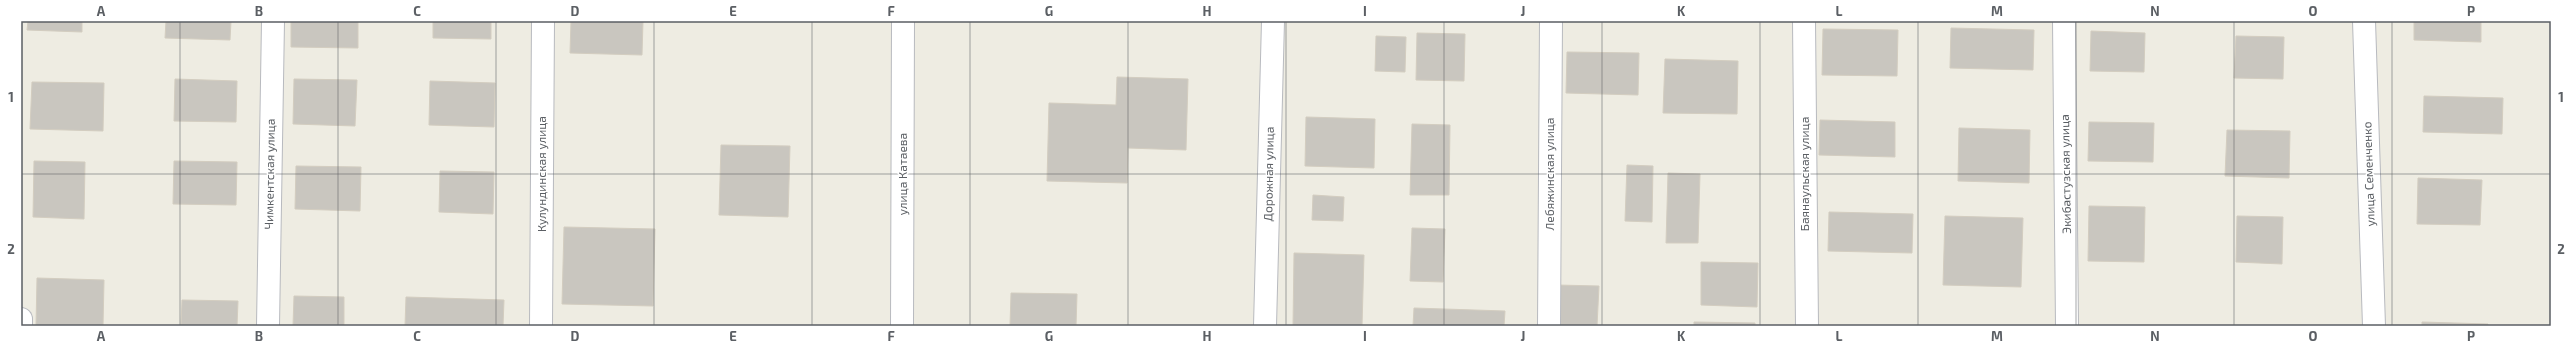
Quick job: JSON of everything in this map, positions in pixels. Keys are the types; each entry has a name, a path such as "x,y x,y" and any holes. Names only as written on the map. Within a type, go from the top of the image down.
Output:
{"street":[{"name":"Чимкентская улица","path":"268,326 273,21"},
{"name":"Кулундинская улица","path":"541,326 543,21"},
{"name":"улица Катаева","path":"902,326 903,21"},
{"name":"Дорожная улица","path":"1265,326 1273,21"},
{"name":"Лебяжинская улица","path":"1549,326 1551,21"},
{"name":"Баянаульская улица","path":"1804,21 1807,326"},
{"name":"Экибастузская улица","path":"2064,21 2067,326"},
{"name":"улица Семенченко","path":"2364,21 2374,326"},
{"path":"21,319 21,326"}],"building":[{"path":"28,21 82,21 82,32 27,30"},
{"path":"166,21 231,21 230,40 165,38"},
{"path":"291,21 358,21 358,48 291,47"},
{"path":"433,21 491,21 491,39 433,38"},
{"path":"571,21 643,21 642,55 570,53"},
{"path":"2414,21 2481,21 2481,42 2414,40"},
{"path":"1951,28 2034,30 2033,70 1950,68"},
{"path":"1823,29 1898,30 1897,76 1822,75"},
{"path":"2091,31 2145,33 2144,72 2090,71"},
{"path":"1417,33 1465,34 1464,81 1416,80"},
{"path":"1376,36 1406,37 1405,72 1375,71"},
{"path":"2236,36 2284,37 2283,79 2234,78"},
{"path":"1567,52 1639,53 1638,95 1566,93"},
{"path":"1665,59 1738,61 1737,114 1663,113"},
{"path":"1117,77 1188,79 1186,150 1128,148 1127,183 1047,181 1049,103 1116,105"},
{"path":"175,79 237,81 236,122 174,121"},
{"path":"294,79 357,80 355,126 293,124"},
{"path":"430,81 495,83 494,127 429,125"},
{"path":"32,82 104,83 103,131 30,129"},
{"path":"2424,96 2503,98 2502,134 2423,132"},
{"path":"1306,117 1375,119 1374,168 1305,166"},
{"path":"1820,120 1895,122 1895,157 1819,155"},
{"path":"2089,122 2154,123 2153,162 2088,161"},
{"path":"1412,124 1450,125 1449,195 1410,195"},
{"path":"1959,128 2030,130 2029,183 1958,181"},
{"path":"2227,130 2290,131 2289,178 2225,176"},
{"path":"721,145 790,146 788,217 719,215"},
{"path":"34,161 85,162 84,219 33,217"},
{"path":"174,161 237,162 236,205 173,204"},
{"path":"1627,165 1653,166 1652,222 1625,221"},
{"path":"296,166 361,167 360,211 295,209"},
{"path":"440,171 494,172 493,214 439,212"},
{"path":"1668,173 1700,174 1698,243 1666,243"},
{"path":"2418,178 2482,180 2480,225 2417,224"},
{"path":"1313,195 1344,197 1343,221 1312,220"},
{"path":"2089,206 2145,207 2144,262 2088,261"},
{"path":"1829,212 1913,214 1912,253 1828,251"},
{"path":"1945,216 2023,218 2021,287 1943,285"},
{"path":"2237,216 2283,217 2282,264 2236,262"},
{"path":"564,227 655,229 653,306 562,304"},
{"path":"1412,228 1445,229 1443,282 1410,281"},
{"path":"1294,253 1364,255 1362,326 1293,326"},
{"path":"1701,262 1758,263 1757,307 1701,305"},
{"path":"37,278 104,280 103,326 36,326"},
{"path":"1557,285 1599,286 1597,326 1556,326"},
{"path":"1011,293 1077,294 1076,326 1010,326"},
{"path":"294,296 344,297 344,326 293,326"},
{"path":"406,297 504,300 503,326 405,326"},
{"path":"182,300 238,301 237,326 181,326"},
{"path":"1414,308 1505,311 1504,326 1413,326"},
{"path":"1694,322 1755,323 1755,326 1694,326"},
{"path":"2422,322 2488,324 2488,326 2422,326"}]}
